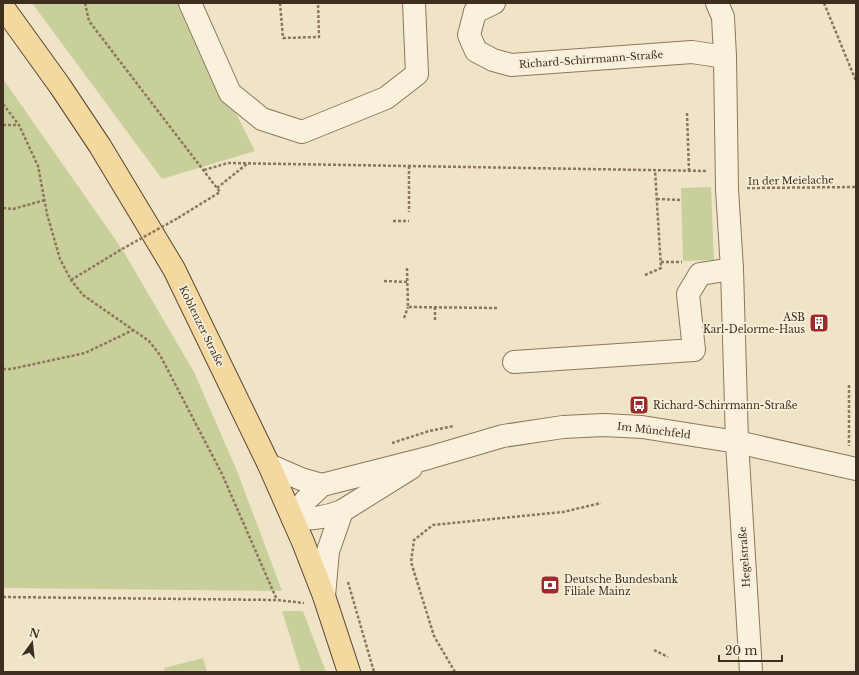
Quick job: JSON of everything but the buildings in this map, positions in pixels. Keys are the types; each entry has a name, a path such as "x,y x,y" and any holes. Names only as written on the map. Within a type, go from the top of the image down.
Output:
{"main road":[{"name":"Koblenzer Straße","path":"3,7 60,86 100,146 174,269 269,465 293,519 315,600 349,672"}],"street":[{"path":"190,3 230,93 262,119 302,132 386,98 417,74 414,3"},
{"path":"717,3 723,17 725,57 727,180 732,269 737,442"},
{"name":"Richard-Schirrmann-Straße","path":"477,6 469,35 476,51 493,60 511,65 692,52 725,57"},
{"path":"514,362 694,350 688,294 700,274 732,269"},
{"name":"Im Münchfeld","path":"293,519 305,500 322,485 428,458 504,436 563,427 604,425 634,426 853,461"},
{"name":"Hegelstraße","path":"737,442 751,672"},
{"name":"Im Münchfeld","path":"293,519 315,519 330,516 342,511 428,458"},
{"path":"269,465 301,479 322,485"},
{"path":"315,600 328,551 342,511"}],"path":[{"path":"71,280 220,192 89,20 85,3"},
{"path":"280,3 282,38 319,37 318,3"},
{"path":"824,3 856,80"},
{"path":"3,104 19,125 38,166 60,259 71,280 83,295 149,341 160,354 222,474 277,600"},
{"path":"687,113 689,171"},
{"path":"3,125 19,125"},
{"name":"In der Meielache","path":"204,170 228,163 655,170 689,171 727,180 856,187"},
{"path":"217,188 248,163"},
{"path":"409,166 409,212"},
{"path":"645,275 661,268 655,170"},
{"path":"657,199 681,200"},
{"path":"3,208 13,208 45,200"},
{"path":"393,221 409,221"},
{"path":"404,318 408,307 407,268"},
{"path":"384,281 407,282"},
{"path":"408,307 498,308"},
{"path":"435,307 435,321"},
{"path":"3,369 12,369 85,352 134,330"},
{"path":"849,385 853,461"},
{"path":"455,672 431,629 411,562 414,540 433,525 563,512 601,503"},
{"path":"347,579 374,672"},
{"path":"3,598 315,600"},
{"path":"654,650 668,657"}],"green space":[{"path":"32,3 180,3 255,151 162,179"},
{"path":"3,79 122,249 194,372 237,471 282,591 3,588"},
{"path":"711,187 714,260 683,261 681,188"},
{"path":"282,611 303,611 326,672 301,672"},
{"path":"203,658 207,672 165,672 164,668"}],"place":[{"name":"ASB Karl-Delorme-Haus","path":"819,323"},
{"name":"Richard-Schirrmann-Straße","path":"639,405"},
{"name":"Deutsche Bundesbank Filiale Mainz","path":"550,585"}]}
